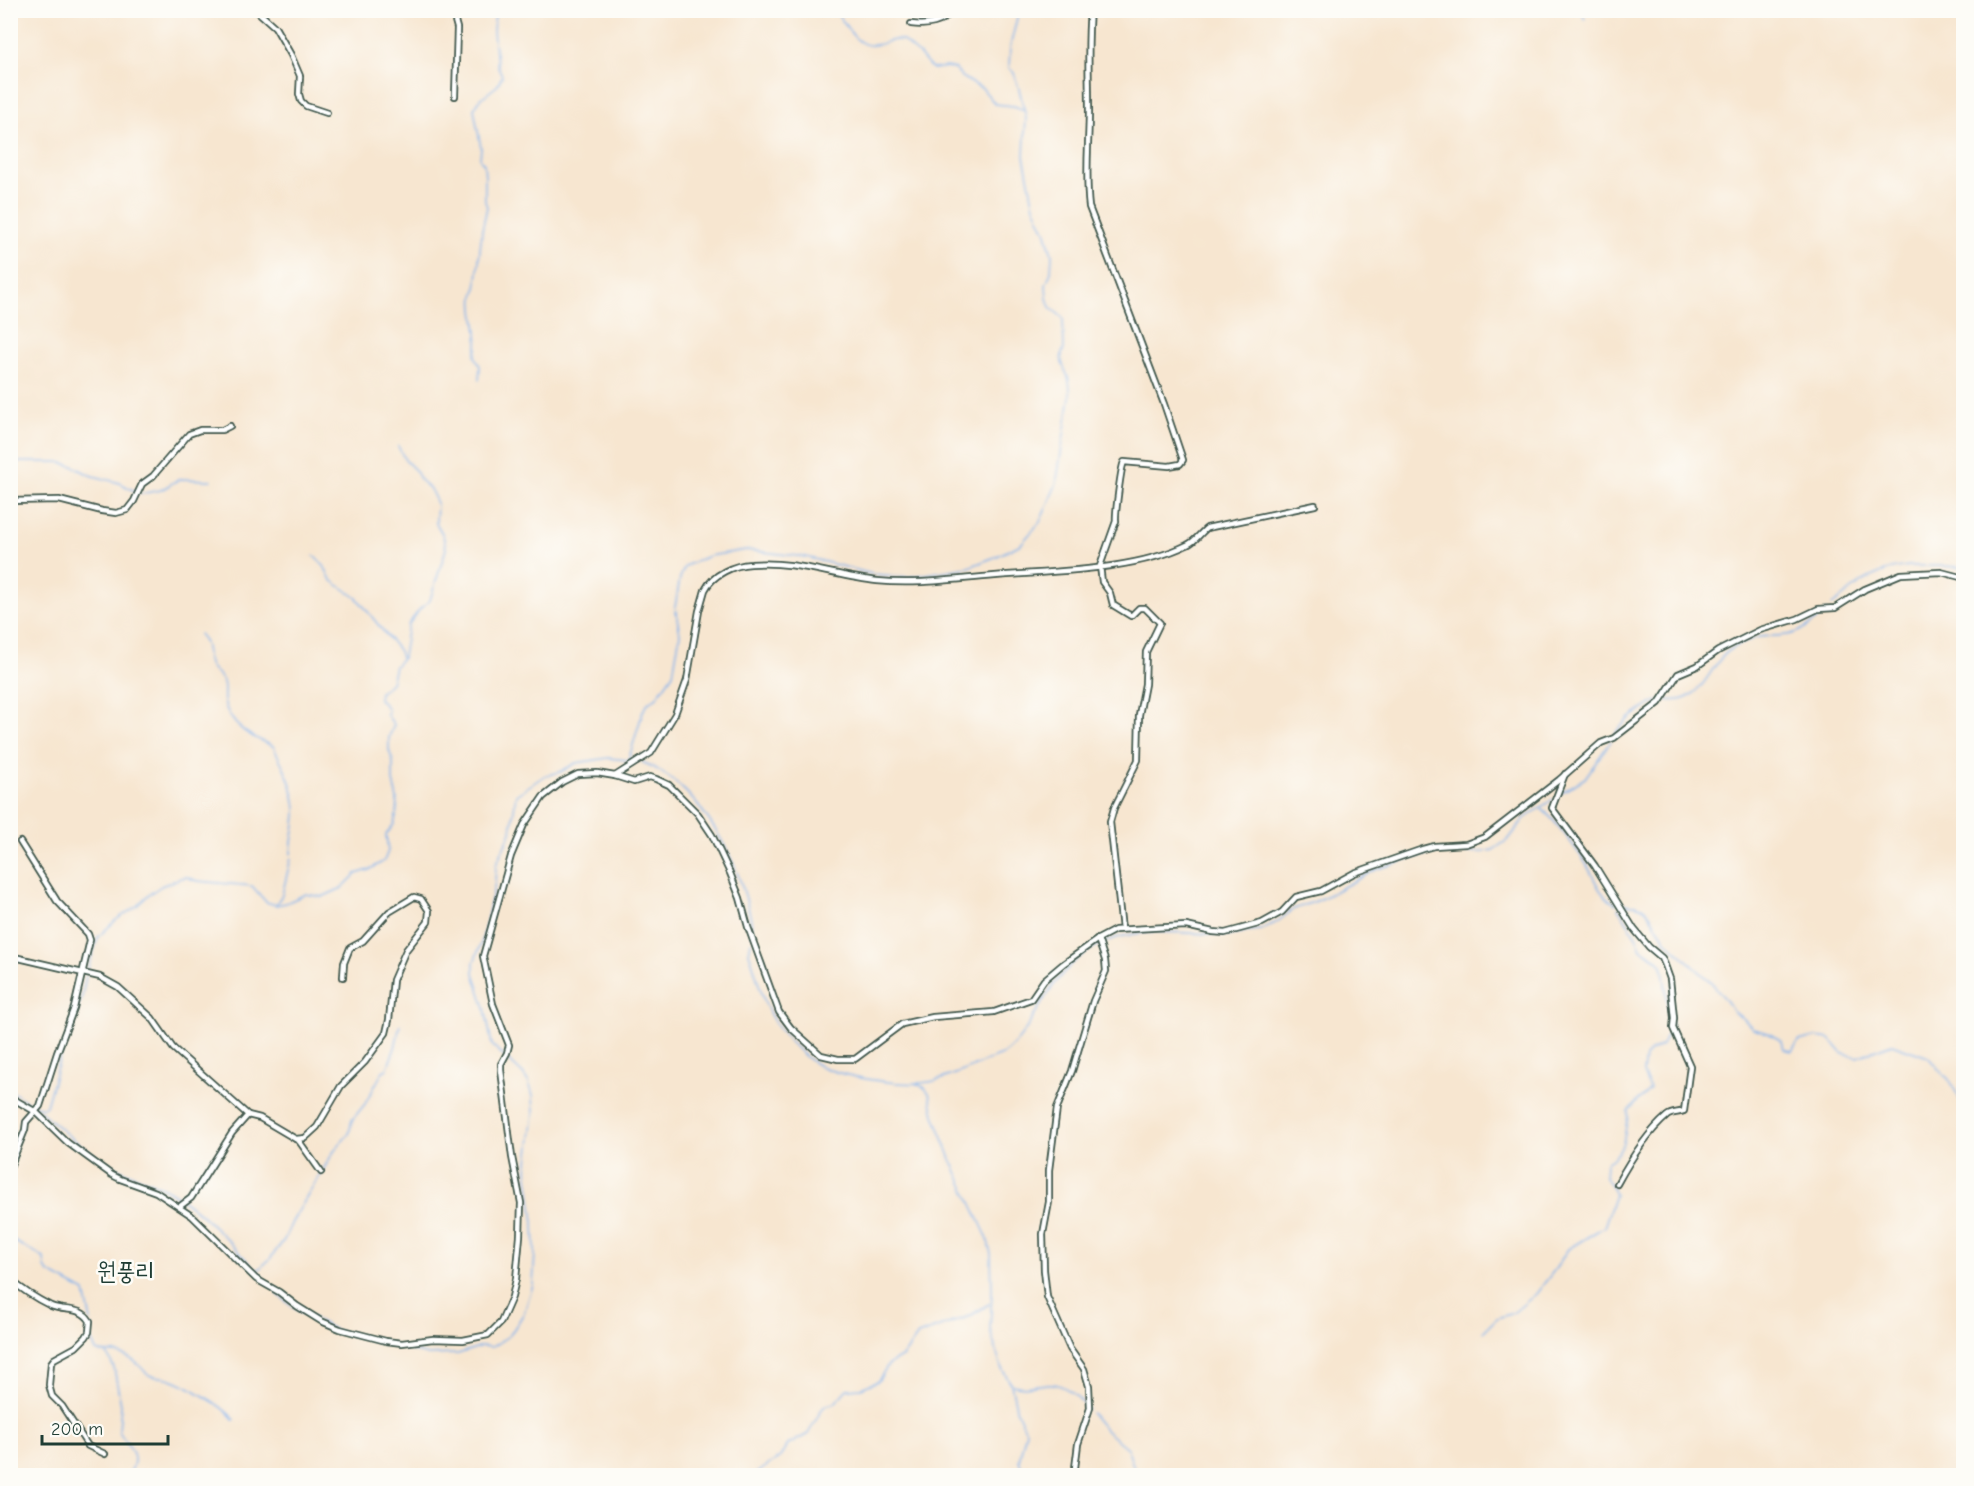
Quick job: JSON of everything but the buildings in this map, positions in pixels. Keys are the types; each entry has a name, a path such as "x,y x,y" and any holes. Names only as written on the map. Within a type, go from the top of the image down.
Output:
{"street":[{"path":"256,10 275,27 291,55 300,76 301,101 306,106 327,113"},
{"path":"452,10 458,28 455,96"},
{"path":"911,24 938,23 953,10"},
{"path":"1090,10 1086,173 1089,207 1183,460 1180,464 1169,466 1124,462 1121,469 1118,507 1115,513 1116,521 1100,566 1102,582 1110,593 1113,605 1131,616 1138,608 1145,608 1160,623 1146,652 1145,684 1139,715 1138,760 1114,808 1110,822 1122,928"},
{"path":"10,501 59,500 102,511 116,513 127,510 142,484 153,476 189,434 200,430 222,430 230,426"},
{"path":"615,776 645,758 664,735 682,697 705,590 710,582 721,574 737,567 776,562 875,581 922,583 1100,566 1137,562 1178,549 1192,542 1207,528 1315,505"},
{"path":"10,1097 36,1112 68,1143 112,1175 156,1192 179,1207 203,1226 256,1279 330,1326 356,1334 402,1343 433,1339 474,1339 488,1335 495,1329 505,1315 512,1297 520,1236 521,1203 512,1157 501,1070 501,1064 509,1045 493,1004 483,956 511,856 521,832 535,807 552,789 570,777 597,773 634,782 650,777 662,781 675,790 698,814 712,835 730,873 740,898 747,927 779,1011 791,1028 807,1044 828,1058 855,1059 902,1024 933,1017 994,1012 1031,999 1044,980 1098,939 1122,928 1186,926 1226,933 1253,926 1282,912 1296,897 1321,891 1354,873 1434,846 1459,845 1479,840 1491,833 1601,743 1614,738 1659,703 1678,674 1697,666 1718,651 1753,633 1797,619 1818,609 1835,608 1865,588 1901,574 1941,572 1964,578"},
{"path":"1565,774 1551,808 1595,866 1634,929 1662,958 1670,979 1673,1028 1690,1066 1684,1111 1667,1116 1653,1131 1617,1185"},
{"path":"10,1167 13,1152 26,1122 40,1106 74,1008 81,973 90,945 88,934 57,902 20,842"},
{"path":"296,1139 305,1138 317,1127 341,1086 365,1062 386,1033 390,1020 393,980 406,950 428,922 429,911 421,898 414,897 392,910 363,941 350,948 344,963 343,977"},
{"path":"1074,1476 1078,1440 1090,1408 1089,1386 1086,1374 1070,1349 1047,1297 1043,1234 1057,1108 1072,1071 1093,1001 1106,971 1098,939"},
{"path":"10,956 100,977 118,987 152,1018 172,1048 248,1115 265,1121 296,1139 314,1159 321,1172"},
{"path":"179,1207 191,1198 232,1133 248,1115"},
{"path":"10,1279 54,1307 81,1312 90,1321 86,1337 76,1347 51,1363 49,1385 52,1396 62,1406 88,1446 105,1454"}],"waterway":[{"path":"479,380 480,366 475,356 477,338 474,296 487,207 484,164 480,159 481,148 474,109 480,99 497,86 502,76 497,64 493,36 495,16 498,10"},
{"path":"834,10 851,33 861,42 875,45 902,40 933,69 947,67 955,69 963,78 983,89 995,104 1014,106 1024,110"},
{"path":"629,758 643,711 648,703 656,698 673,674 680,634 675,607 680,578 685,566 709,556 746,550 806,557 872,574 908,577 969,567 995,557 1021,544 1040,522 1056,485 1070,389 1062,360 1063,318 1050,307 1047,298 1046,285 1051,272 1052,255 1046,233 1034,207 1024,156 1026,117 1014,73 1009,68 1010,47 1019,10"},
{"path":"1580,10 1585,19"},
{"path":"87,971 98,937 148,895 161,886 181,878 252,886 266,902 276,905 306,894 322,897 342,888 356,874 369,870 384,861 388,851 386,835 394,824 397,799 393,781 393,762 389,750 389,737 394,725 387,715 388,709 379,699 380,692 391,683 395,666 403,657 408,625 430,600 446,549 443,535 436,523 437,503 430,489 405,460 398,446"},
{"path":"10,462 59,462 90,475 120,483 136,492"},
{"path":"140,494 161,490 179,479 211,480"},
{"path":"314,556 324,566 331,580 357,598 399,651 401,658"},
{"path":"1832,605 1862,582 1888,570 1912,566 1964,567"},
{"path":"1663,700 1680,700 1700,688 1720,659 1733,648 1759,637 1792,634 1811,624 1826,611"},
{"path":"199,634 206,645 210,666 223,682 224,701 231,718 249,735 273,746 281,761 294,795 296,812 291,854"},
{"path":"1615,734 1635,715 1658,701"},
{"path":"1559,794 1585,778 1611,741"},
{"path":"277,1293 292,1307 337,1331 428,1355 458,1354 482,1346 492,1347 510,1335 524,1313 533,1285 534,1222 527,1170 534,1113 533,1096 523,1074 492,1045 485,1008 474,973 474,962 482,941 495,883 496,865 511,832 516,795 544,776 560,772 576,763 608,758 637,761"},
{"path":"642,762 662,772 680,786 710,822 723,843 742,886 752,935"},
{"path":"751,942 749,953 772,1018 780,1030 811,1061 827,1069 871,1080 903,1083 929,1082 956,1074 1002,1055 1022,1035 1048,993 1067,969 1087,952 1108,941 1154,932 1233,935 1261,930 1277,922 1294,909 1319,900 1375,870 1432,853 1493,850 1509,839 1524,819 1553,799"},
{"path":"1540,808 1573,845 1602,893 1616,904"},
{"path":"276,904 282,895 291,858"},
{"path":"1621,904 1645,908 1667,942 1712,983 1733,1012 1753,1029 1768,1033 1782,1041 1784,1049 1792,1051 1799,1041 1815,1037 1830,1039 1843,1054 1857,1057 1892,1044 1928,1057 1951,1083 1964,1107"},
{"path":"1483,1332 1497,1318 1513,1313 1536,1294 1568,1249 1604,1227 1615,1195 1611,1184 1605,1178 1606,1163 1616,1156 1621,1148 1628,1111 1650,1089 1643,1073 1645,1057 1662,1045 1671,1026 1662,965 1641,949 1636,936 1618,908"},
{"path":"35,1106 43,1108 46,1106 62,1050 82,996 86,976"},
{"path":"257,1271 270,1259 284,1240 292,1222 336,1148 349,1134 352,1120 365,1104 383,1071 387,1069 400,1025"},
{"path":"915,1083 929,1093 934,1115 951,1159 987,1237 991,1254 990,1330 1001,1367 1011,1384 1017,1412 1026,1431 1019,1460 1024,1476"},
{"path":"10,1090 36,1108"},
{"path":"40,1111 93,1154 120,1170 164,1188 184,1201 222,1234 268,1283"},
{"path":"10,1239 44,1258 48,1272 85,1292 91,1321"},
{"path":"746,1476 757,1473 780,1457 788,1445 808,1434 822,1409 835,1403 847,1389 861,1388 878,1381 888,1365 903,1356 918,1335 970,1316 989,1304"},
{"path":"92,1325 91,1339 96,1351 125,1356 137,1363 147,1374 168,1378 186,1386 214,1403 234,1420"},
{"path":"107,1354 114,1368 121,1405 119,1431 134,1457 134,1463 128,1476"},
{"path":"1013,1385 1022,1387 1059,1385 1075,1395 1088,1409"},
{"path":"1091,1413 1106,1431 1127,1448 1137,1476"},
{"path":"1514,1476 1525,1476"}],"district":[{"name":"원풍리","path":"126,1271"}]}
